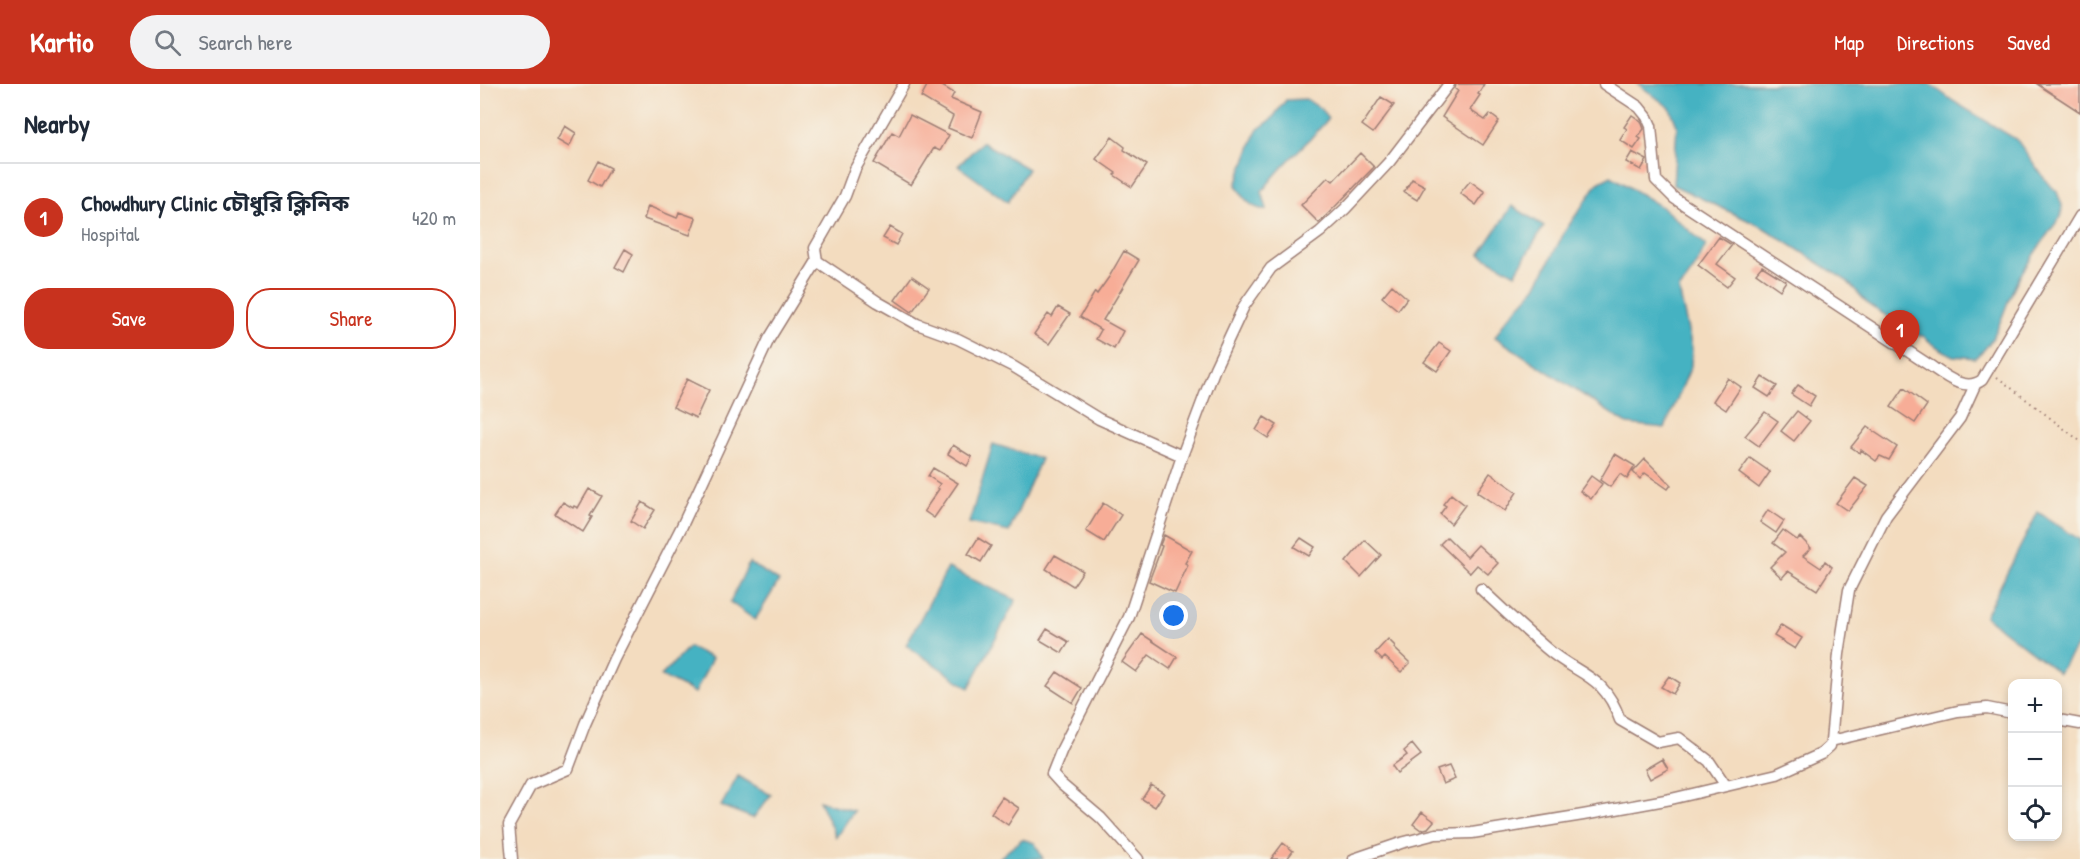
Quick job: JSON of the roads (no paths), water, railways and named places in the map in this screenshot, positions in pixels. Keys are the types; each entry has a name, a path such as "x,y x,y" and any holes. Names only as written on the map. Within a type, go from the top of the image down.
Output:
{"street":[{"path":"512,859 509,825 531,784 568,769 614,659 682,526 769,339 816,261 815,248 845,196 855,169 904,84"},
{"path":"1138,859 1101,818 1052,774 1062,749 1130,617 1182,456 1215,368 1244,306 1260,281 1282,258 1320,232 1390,161 1449,84"},
{"path":"1604,84 1639,107 1647,117 1651,126 1656,180 1674,198 1947,376 1962,384 1975,385"},
{"path":"1354,859 1436,834 1472,833 1671,799 1777,774 1821,754 1830,746 1831,741 1831,723 1848,590 1886,516 1960,418 1975,385 1982,380 2080,216"},
{"path":"816,261 878,302 917,324 958,339 1014,368 1099,419 1182,456"},
{"path":"1481,589 1548,650 1593,678 1614,702 1620,720 1658,742 1679,738 1709,761 1726,786"},
{"path":"1831,741 1958,711 1987,708 2008,712"},
{"path":"2062,721 2080,724"}],"water":[{"path":"1638,84 1930,84 1953,101 2017,140 2046,181 2057,192 2062,205 2061,217 2045,237 2015,284 1997,329 1984,350 1975,358 1953,356 1923,336 1900,332 1887,316 1870,306 1847,281 1764,228 1673,185 1677,126 1670,108"},
{"path":"1306,99 1321,109 1328,119 1277,172 1262,192 1267,209 1257,208 1245,198 1236,185 1257,130 1271,120 1286,100"},
{"path":"982,142 1028,169 1008,202 958,166"},
{"path":"1611,176 1662,207 1706,245 1696,266 1679,290 1692,348 1691,366 1665,428 1627,424 1495,337 1505,321 1536,287 1565,231 1598,183"},
{"path":"1512,206 1544,226 1515,274 1480,254"},
{"path":"993,444 1041,459 1009,532 969,523"},
{"path":"2038,512 2080,540 2080,641 2059,673 1985,616"},
{"path":"749,563 779,581 755,620 730,602"},
{"path":"948,568 1016,600 969,688 906,645"},
{"path":"689,647 712,658 695,693 661,676"},
{"path":"738,776 771,795 753,818 721,806"},
{"path":"819,801 854,811 836,837"},
{"path":"1022,839 1035,843 1043,859 998,859"}],"place":[{"name":"Chowdhury Clinic চৌধুরি ক্লিনিক","path":"1900,360"}]}
